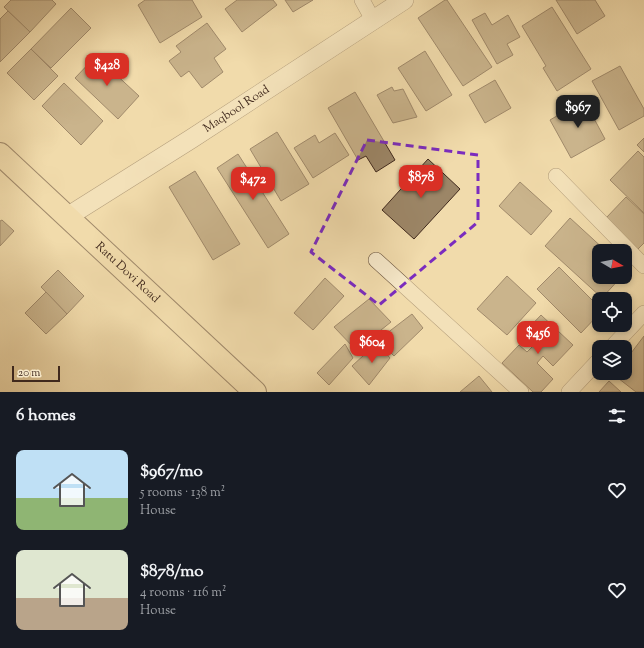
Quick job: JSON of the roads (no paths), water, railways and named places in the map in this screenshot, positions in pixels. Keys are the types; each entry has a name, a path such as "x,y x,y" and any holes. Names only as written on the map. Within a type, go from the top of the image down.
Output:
{"main road":[{"name":"Ratu Dovi Road","path":"0,154 255,392"}],"street":[{"path":"362,0 373,20"},
{"name":"Maqbool Road","path":"67,217 191,139 404,0"},
{"path":"556,176 644,266"},
{"path":"376,260 521,392"},
{"path":"619,340 644,313"},
{"path":"569,392 592,367"}]}
